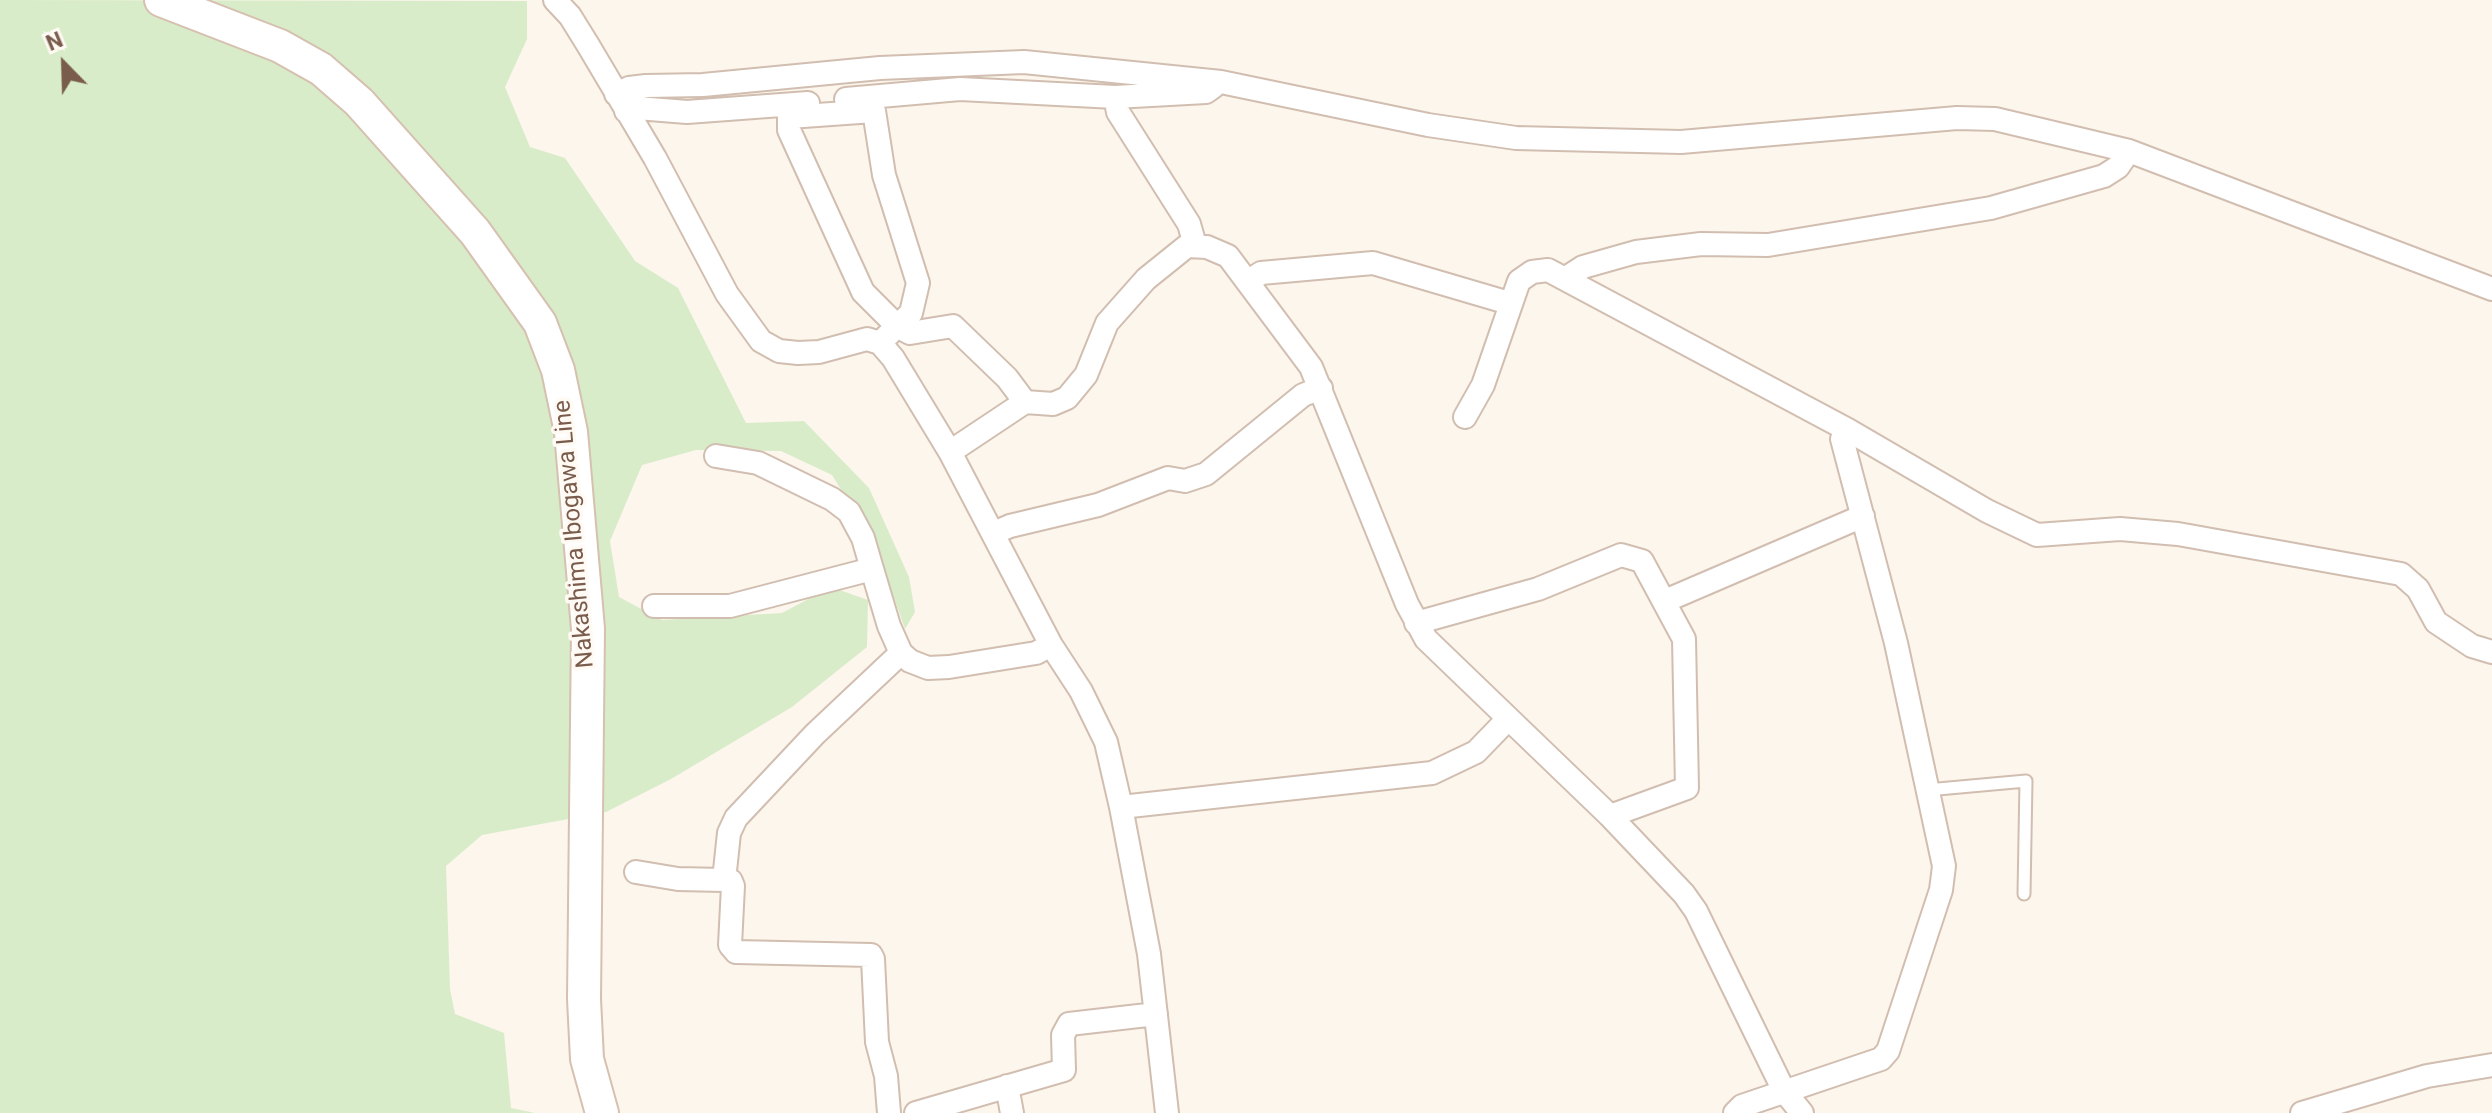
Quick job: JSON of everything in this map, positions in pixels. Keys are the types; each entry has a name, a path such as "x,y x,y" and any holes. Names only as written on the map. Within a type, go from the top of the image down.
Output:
{"main road":[{"name":"Nakashima Ibogawa Line","path":"161,0 280,46 321,69 359,102 475,232 540,323 558,370 571,432 588,629 584,999 587,1059 602,1113"}],"street":[{"path":"555,0 570,16 655,158 727,294 761,341 779,351 798,353 819,352 850,341 867,339 880,343 893,358 950,452 1051,645 1081,691 1106,742 1147,943 1167,1113"},
{"path":"621,103 646,86 703,85 962,63 1060,63 1221,82 1428,125 1516,138 1681,142 1957,118 1995,119 2129,151 2492,289"},
{"path":"621,103 637,108 687,112 960,89 1115,97 1206,92 1221,82"},
{"path":"1115,97 1118,112 1189,224 1195,245"},
{"path":"880,343 897,326 911,313 918,283 884,175 874,111 789,117 789,130 863,292 897,326 910,333 953,326 1007,378 1025,402"},
{"path":"1566,278 1583,267 1636,252 1701,244 1768,245 1991,208 2104,176 2118,167 2129,151"},
{"path":"950,452 1025,402 1053,404 1067,398 1086,375 1107,323 1146,279 1187,246 1195,245 1228,256 1311,367 1416,623 1426,639 1610,816 1696,911 1784,1091 1802,1113"},
{"path":"1249,281 1261,273 1373,263 1509,303"},
{"path":"1465,417 1483,385 1519,281 1532,272 1548,270 1848,430 1987,511 2037,535 2120,529 2178,534 2401,574 2418,589 2436,622 2472,646 2492,652"},
{"path":"994,533 1010,526 1098,505 1168,478 1185,481 1206,474 1303,395 1321,388"},
{"path":"1735,1113 1742,1106 1881,1059 1888,1051 1941,890 1944,866 1896,643 1842,439 1848,430"},
{"path":"716,456 758,463 832,499 849,512 863,538 889,626 901,653 910,661 938,667 1036,653 1051,645"},
{"path":"1665,601 1863,516"},
{"path":"1416,623 1538,589 1621,555 1642,561 1684,639 1687,788 1610,816"},
{"path":"654,606 730,606 872,569"},
{"path":"724,880 729,833 736,818 815,734 901,653"},
{"path":"1121,807 1432,773 1476,752 1507,720"},
{"path":"636,872 678,879 731,881 730,945 736,952 871,955 877,1042 886,1076 889,1113"},
{"path":"916,1113 1064,1070 1063,1035 1069,1024 1156,1014"},
{"path":"2302,1113 2427,1076 2492,1065"},
{"path":"1007,1086 1012,1113"}],"lane":[{"path":"1927,790 2026,781 2024,894"}],"green space":[{"path":"0,0 527,1 527,39 505,87 530,147 565,158 635,261 678,288 746,423 804,421 869,488 909,577 915,612 905,629 877,549 832,475 781,451 696,450 642,465 610,541 619,597 662,620 782,613 831,587 868,600 867,647 792,707 671,779 606,812 482,835 446,866 450,989 455,1014 504,1033 511,1108 535,1113 0,1113"}]}
